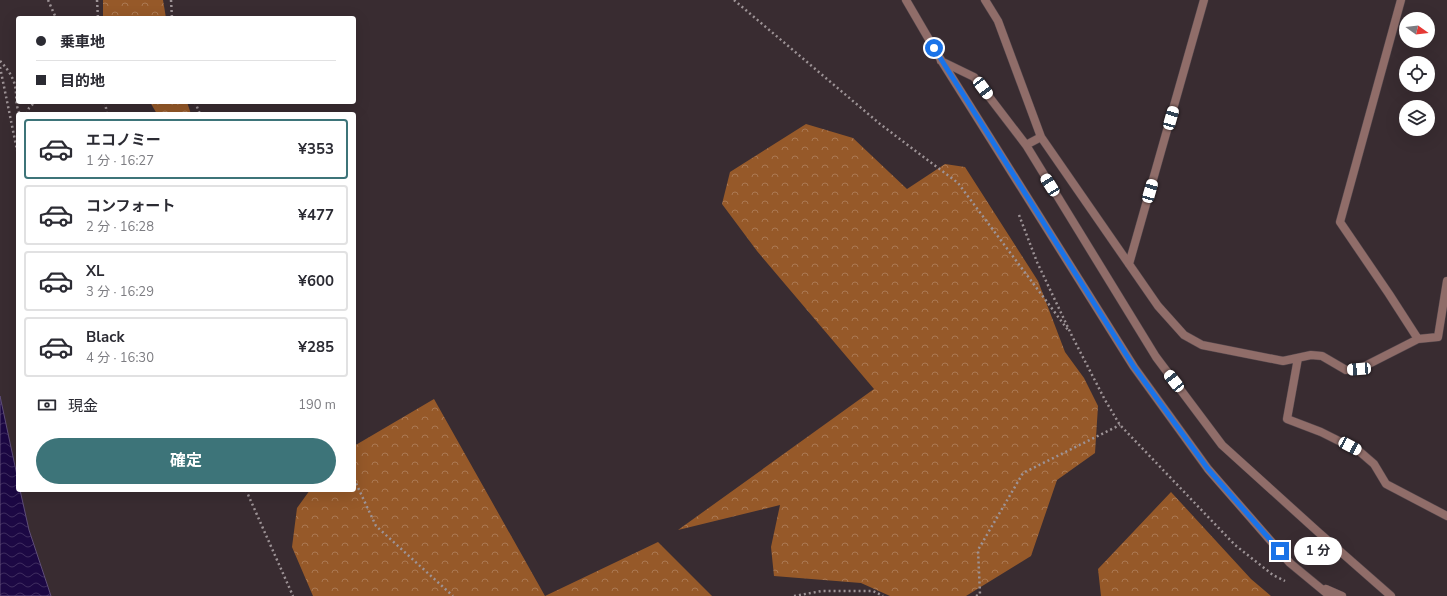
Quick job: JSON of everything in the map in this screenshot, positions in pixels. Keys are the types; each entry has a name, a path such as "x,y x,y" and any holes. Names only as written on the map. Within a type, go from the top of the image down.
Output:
{"street":[{"path":"906,0 941,60 1134,367 1208,469 1290,563 1330,596"},
{"path":"985,0 998,21 1041,137 1158,306 1184,334 1202,345 1283,361 1311,354 1322,356 1346,370 1359,369 1418,339 1438,337 1447,340"},
{"path":"1129,264 1204,0"},
{"path":"1400,0 1340,222 1418,339"},
{"path":"941,60 974,76 1026,145 1156,357 1222,445 1317,532 1391,596"},
{"path":"1026,145 1041,137"},
{"path":"1438,337 1447,281"},
{"path":"1298,358 1287,419 1321,432 1359,451 1374,464 1386,484 1447,516"},
{"path":"1318,586 1342,596"}],"path":[{"path":"48,0 55,16"},
{"path":"97,0 98,16"},
{"path":"171,0 172,16"},
{"path":"734,0 880,124 958,183 1072,336"},
{"path":"0,61 8,71 14,83 16,107 19,112"},
{"path":"0,67 16,145"},
{"path":"1023,191 1014,201 1037,262 1072,336 1105,400 1120,424 1236,545 1272,575 1291,583"},
{"path":"976,596 980,594 978,550 1023,473 1120,424"},
{"path":"356,484 376,526 453,596"},
{"path":"247,492 293,596"},
{"path":"794,596 822,591 874,590 883,596"}],"green space":[{"path":"103,0 163,0 166,16 103,16"},
{"path":"151,104 188,104 190,112 156,112"},
{"path":"806,124 853,138 907,189 945,164 965,167 1038,281 1065,352 1084,378 1098,406 1095,453 1057,480 1031,556 966,596 890,596 861,583 774,576 771,547 780,505 678,530 874,389 757,251 722,204 730,172"},
{"path":"434,399 545,596 313,596 292,547 297,508 309,492 356,492 356,445"},
{"path":"1171,492 1251,579 1271,596 1101,596 1098,569"},
{"path":"658,542 712,596 545,596"}],"water":[{"path":"0,396 16,471 16,492 20,492 29,530 51,596 0,596"}],"route":[{"path":"934,48 965,100 1134,367 1208,469 1280,551"}]}
